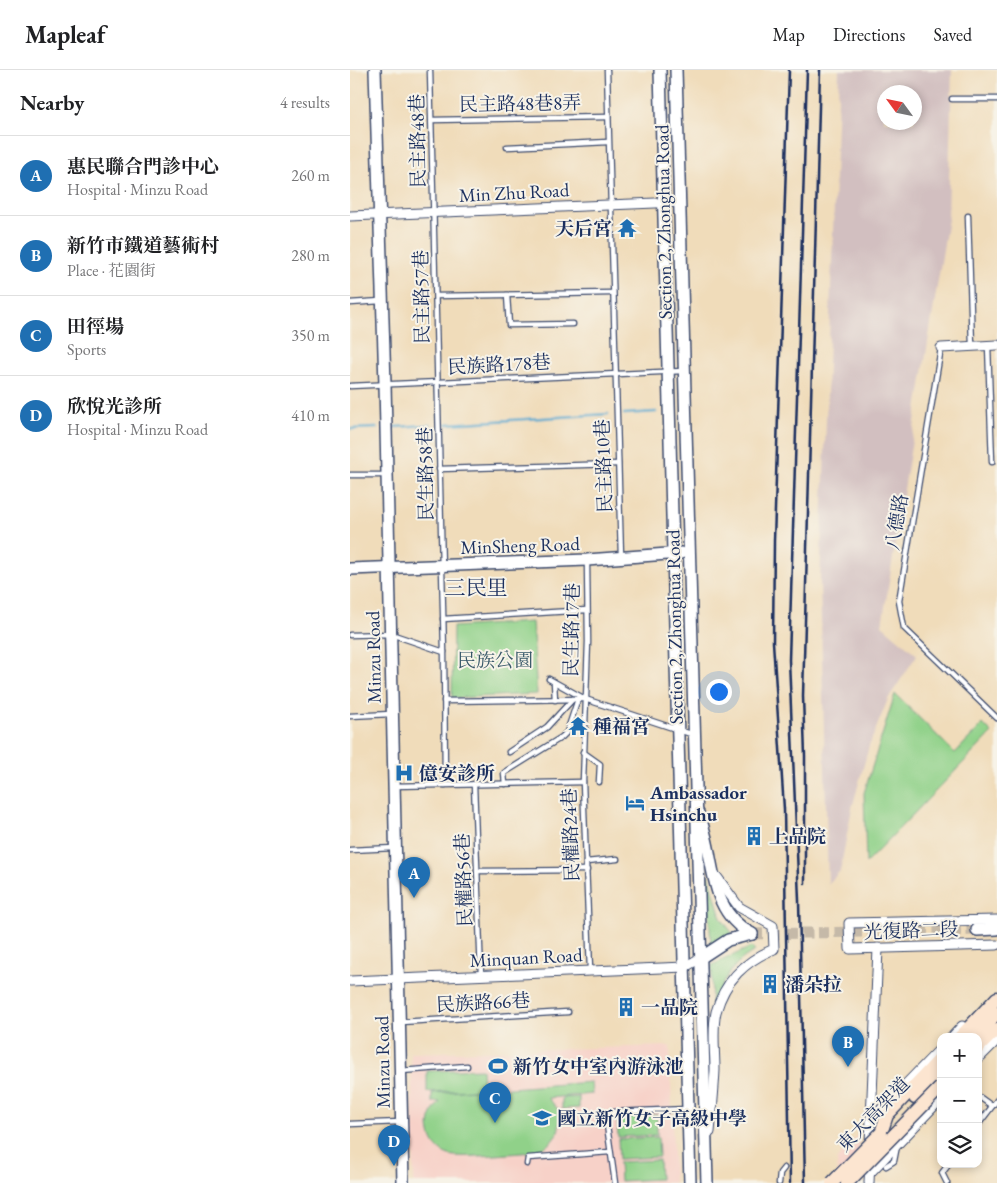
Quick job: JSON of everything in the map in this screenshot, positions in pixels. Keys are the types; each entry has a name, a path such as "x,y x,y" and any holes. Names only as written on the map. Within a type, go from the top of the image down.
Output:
{"main road":[{"path":"964,1033 997,998"},
{"path":"978,1033 997,1013"},
{"path":"982,1044 997,1029"},
{"path":"881,1133 887,1115 937,1062"},
{"name":"東大高架道","path":"832,1183 937,1075"},
{"name":"東大高架道","path":"846,1183 937,1091"}],"street":[{"name":"Minzu Road","path":"375,70 385,384 402,1183"},
{"name":"Section 2, Zhonghua Road","path":"660,70 675,553 677,731 690,1183"},
{"name":"Section 2, Zhonghua Road","path":"676,70 691,554 696,807 708,1149 707,1183"},
{"name":"Min Zhu Road","path":"350,216 679,202"},
{"name":"八德路","path":"942,348 992,345"},
{"name":"MinSheng Road","path":"350,569 587,560 675,553 691,554"},
{"path":"696,807 706,830 713,872 724,909 734,924 752,934 728,940 702,957"},
{"path":"708,1149 714,1090 716,1013 727,988 739,970 755,958 774,949 773,926 738,908 713,872"},
{"name":"光復路二段","path":"997,920 849,923 850,949 997,945"},
{"name":"光復路二段","path":"977,930 997,929"},
{"path":"869,1178 878,948"},
{"name":"Minquan Road","path":"350,981 684,967 702,957"},
{"path":"956,1033 997,990"},
{"path":"982,1055 997,1040"},
{"path":"872,1120 937,1052"},
{"path":"869,1178 937,1102"}],"lane":[{"name":"民主路48巷","path":"430,70 434,212"},
{"path":"608,70 609,204 615,374"},
{"path":"952,99 997,99"},
{"name":"民主路48巷8弄","path":"432,120 608,117"},
{"path":"507,147 608,142"},
{"name":"民主路57巷","path":"434,212 438,382"},
{"path":"968,216 972,346"},
{"path":"436,296 612,292"},
{"path":"506,295 509,325 572,324"},
{"path":"350,303 382,301"},
{"path":"992,345 992,462"},
{"name":"八德路","path":"942,348 899,601 904,628 997,718"},
{"name":"民族路178巷","path":"350,386 684,371"},
{"name":"民主路10巷","path":"615,374 621,557"},
{"name":"民生路58巷","path":"438,382 445,785"},
{"path":"440,469 618,464"},
{"path":"350,475 386,475"},
{"name":"民生路17巷","path":"585,699 587,560"},
{"path":"443,619 587,610"},
{"path":"350,635 391,634 444,652"},
{"path":"549,680 585,699 677,731 694,735"},
{"path":"554,682 555,700"},
{"path":"509,752 547,727 575,699"},
{"path":"505,784 504,773 567,732 575,699"},
{"path":"444,701 585,699"},
{"name":"民權路24巷","path":"585,699 582,782 590,970"},
{"path":"350,716 392,714"},
{"path":"583,752 600,764 599,782"},
{"path":"394,786 582,782"},
{"name":"民權路56巷","path":"474,784 481,975"},
{"path":"350,850 395,848"},
{"path":"586,862 617,859"},
{"path":"477,871 587,870"},
{"name":"民族路66巷","path":"399,1022 568,1012"},
{"path":"400,1071 467,1066"},
{"path":"982,1099 992,1106"},
{"path":"979,1123 997,1100"},
{"path":"615,1183 606,1118 614,1112 688,1108"},
{"path":"350,1124 402,1122"},
{"path":"886,1166 894,1161 897,1145"},
{"path":"527,1164 528,1158 610,1152"},
{"path":"778,1183 780,1173 784,1168"},
{"path":"945,1168 942,1172 947,1183"}],"shaded area":[{"path":"839,70 952,70 948,219 882,625 917,655 888,699 869,746 852,808 840,871 828,884 820,582"},
{"name":"國立新竹女子高級中學","path":"670,1046 674,1183 414,1183 411,1053"},
{"path":"859,1133 859,1181 838,1183 837,1159"}],"green space":[{"name":"民族公園","path":"532,622 537,694 452,698 453,627"},
{"path":"895,694 955,753 983,724 992,733 866,863 864,793"},
{"path":"707,875 709,875 721,918 733,934 711,947"},
{"path":"751,947 755,951 746,956 732,969 722,985 711,1013 712,965"},
{"path":"482,1069 483,1090 591,1082 592,1094 548,1098 558,1109 560,1124 552,1141 534,1152 465,1156 445,1154 436,1147 430,1133 429,1124 431,1116 440,1102 432,1102 432,1093 474,1090 427,1092 427,1071"},
{"path":"579,1097 579,1108 562,1109 562,1098"},
{"path":"657,1115 657,1135 618,1137 617,1117"},
{"path":"658,1137 659,1157 619,1159 618,1139"},
{"path":"659,1160 660,1179 620,1181 619,1162"}],"waterway":[{"path":"624,414 656,412"},
{"path":"447,424 608,414"},
{"path":"394,427 430,425"},
{"path":"350,429 377,428"}],"tunnel":[{"path":"752,934 977,930"}],"railway":[{"path":"789,70 774,541 773,642 784,809 790,1183"},
{"path":"805,1183 799,900 789,660 807,70"},
{"path":"805,883 803,696 820,70"}],"place":[{"name":"天后宮","path":"627,228"},
{"name":"種福宮","path":"578,726"},
{"name":"億安診所","path":"404,773"},
{"name":"Ambassador Hsinchu","path":"635,803"},
{"name":"上品院","path":"754,836"},
{"name":"惠民聯合門診中心","path":"414,898"},
{"name":"潘朵拉","path":"770,984"},
{"name":"一品院","path":"626,1007"},
{"name":"新竹女中室內游泳池","path":"498,1066"},
{"name":"新竹市鐵道藝術村","path":"848,1067"},
{"name":"國立新竹女子高級中學","path":"542,1118"},
{"name":"田徑場","path":"495,1123"},
{"name":"欣悅光診所","path":"394,1166"}],"district":[{"name":"三民里","path":"476,588"}]}
